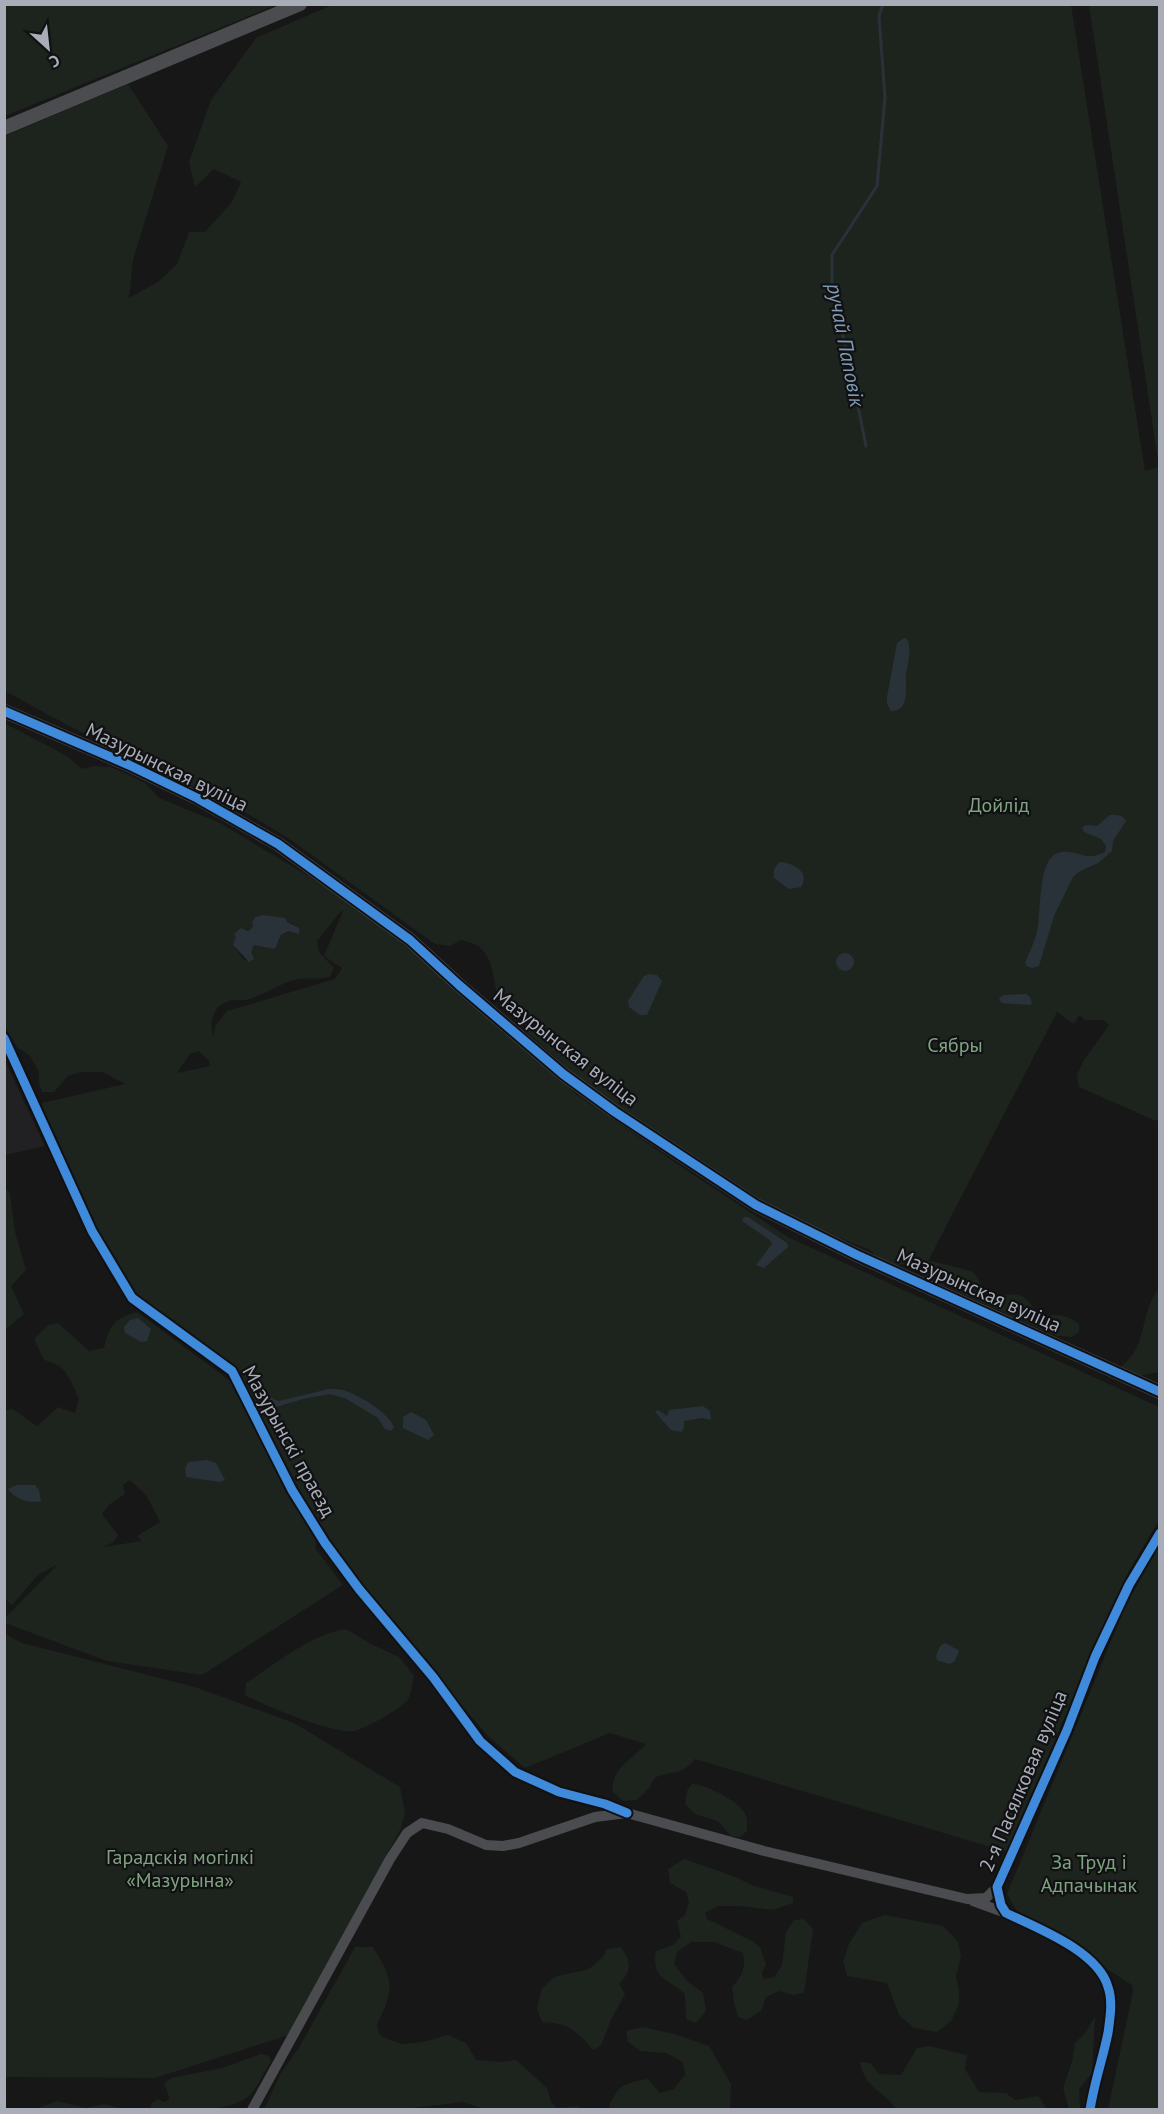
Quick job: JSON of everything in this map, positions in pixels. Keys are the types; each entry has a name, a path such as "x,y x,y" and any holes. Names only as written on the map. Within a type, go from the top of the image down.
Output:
{"street":[{"path":"4,128 300,4"},
{"name":"Мазурынская вуліца","path":"4,711 129,765 214,807 278,844 410,940 459,986 563,1074 615,1112 756,1204 857,1255 1160,1392"},
{"name":"Мазурынскі праезд","path":"4,1038 92,1231 132,1298 232,1371 292,1490 325,1543 433,1677 480,1741 515,1772 560,1792 605,1803 627,1813"},
{"name":"2-я Пасялковая вуліца","path":"1006,1912 1001,1905 997,1887 1067,1730 1095,1657 1129,1585 1160,1533"},
{"path":"252,2109 384,1870 407,1833 422,1823 448,1828 486,1845 502,1846 519,1843 595,1816 627,1813 764,1851 967,1899 1006,1912 1082,1953 1097,1968 1108,1985 1111,2004 1108,2032 1090,2109"},
{"path":"967,1899 986,1898 997,1887"}],"shaded area":[{"path":"904,638 907,639 909,652 906,697 902,707 891,711 887,704 887,697 897,643"},
{"path":"1110,815 1121,816 1126,821 1113,841 1112,851 1098,863 1080,871 1073,877 1054,916 1039,966 1032,968 1027,966 1025,963 1037,932 1043,880 1049,861 1054,855 1062,852 1089,856 1105,852 1106,846 1101,839 1084,832 1082,828 1086,825 1097,826"},
{"path":"780,862 799,869 803,877 801,887 789,889 774,878 774,869"},
{"path":"263,915 285,918 287,922 299,928 299,934 289,931 281,935 275,949 254,945 251,952 254,959 249,962 233,945 236,936 234,934 241,928 248,931 253,927 252,922 255,917"},
{"path":"845,953 853,958 854,962 849,970 845,971 837,966 836,962 841,954"},
{"path":"657,975 662,981 647,1015 640,1015 629,1007 628,1001 644,976"},
{"path":"1026,994 1030,997 1032,1003 1030,1005 1002,1003 999,999 1003,995"},
{"path":"5,1061 45,1146 5,1155"},
{"path":"744,1217 748,1217 787,1243 788,1247 764,1268 756,1265 772,1244 770,1240 742,1221"},
{"path":"138,1318 151,1329 147,1341 141,1342 125,1333 124,1327 130,1320"},
{"path":"329,1389 343,1390 364,1400 387,1417 394,1428 390,1431 384,1428 378,1418 345,1398 330,1394 273,1408 264,1404 261,1398 263,1395 279,1401"},
{"path":"703,1406 710,1411 711,1420 702,1418 684,1421 684,1428 681,1432 671,1430 655,1412 658,1410 667,1416 669,1410"},
{"path":"411,1412 426,1420 434,1435 428,1440 403,1428 403,1417"},
{"path":"207,1460 216,1463 225,1480 220,1482 186,1477 185,1469 188,1462"},
{"path":"17,1485 35,1485 39,1490 41,1501 27,1501 14,1496 8,1489"},
{"path":"945,1643 959,1652 954,1662 949,1664 937,1660 936,1656 940,1646"}],"green space":[{"path":"5,4 276,5 5,116"},
{"path":"332,5 1071,5 1145,471 1159,467 1159,1121 1079,1087 1077,1075 1084,1060 1109,1025 1103,1020 1085,1020 1079,1015 1074,1024 1057,1012 928,1261 973,1272 987,1292 994,1296 1021,1295 1040,1316 1070,1318 1079,1324 1079,1332 1072,1337 1057,1336 923,1276 921,1270 907,1264 896,1265 876,1256 870,1250 802,1223 742,1189 620,1108 568,1069 528,1033 520,1014 507,1011 501,1004 488,957 474,944 461,940 450,946 435,944 288,838 243,811 71,727 5,691 5,136 128,84 168,146 133,260 129,298 158,282 177,264 189,232 205,232 232,202 241,182 214,169 195,187 189,162 211,100 256,38"},
{"path":"1089,5 1159,5 1159,467"},
{"path":"4,723 67,756 82,769 94,766 111,767 145,783 159,798 220,823 350,901 427,963 577,1095 788,1237 1159,1407 1159,1520 1129,1571 1008,1852 695,1759 681,1770 654,1778 649,1788 637,1800 623,1801 613,1792 615,1777 646,1744 610,1733 525,1768 488,1736 389,1620 327,1540 294,1489 221,1357 196,1337 133,1297 94,1229 38,1104 125,1084 103,1072 81,1072 68,1076 54,1092 42,1092 39,1072 30,1056 17,1047 5,1027","holes":["343,911 324,956 342,968 335,979 227,1011 215,1026 214,1037 213,1017 222,1004 250,999 293,980 330,977 334,968 319,952 317,941","263,915 293,924 287,933 281,935 279,941 254,945 245,961 233,945 236,936 254,927 252,922 255,917","199,1051 209,1061 210,1066 177,1073 190,1054"]},
{"path":"4,1188 10,1193 15,1232 26,1270 11,1286 24,1314 5,1330"},
{"path":"1159,1291 1159,1372 1138,1376 1125,1372 1122,1366 1136,1349 1151,1301"},
{"path":"137,1312 233,1383 290,1498 317,1540 315,1548 343,1585 202,1675 107,1661 5,1623 4,1619 58,1564 38,1575 12,1605 5,1599 5,1410 13,1409 37,1426 58,1407 75,1413 79,1399 67,1374 63,1369 44,1360 34,1339 48,1325 58,1323 89,1351 104,1348 114,1324 123,1317","holes":["130,1480 146,1495 160,1522 137,1536 142,1541 103,1547 114,1542 118,1535 102,1514 110,1504 125,1494 123,1485"]},
{"name":"За Труд і Адпачынак","path":"1159,1546 1159,2109 1108,2109 1133,1991 1132,1985 1017,1911 1007,1894 1126,1605"},
{"path":"346,1629 399,1657 414,1676 409,1698 392,1712 359,1729 345,1731 299,1718 245,1695 246,1683 306,1643"},
{"name":"Гарадскія могілкі «Мазурына»","path":"5,1634 22,1643 195,1687 294,1723 400,1787 405,1812 401,1828 289,2035 155,2078 5,2077"},
{"path":"692,1784 714,1790 738,1805 747,1818 747,1831 740,1837 731,1836 718,1821 695,1814 685,1804 687,1791"},
{"path":"684,1859 754,1886 793,1897 793,1903 773,1910 718,1906 705,1913 707,1919 760,1947 766,1964 762,1973 764,1979 774,1977 782,1965 786,1932 794,1920 804,1919 813,1929 804,1993 793,1995 779,1991 766,1997 761,2011 746,2020 738,2017 732,1987 742,1972 743,1953 714,1942 691,1942 677,1952 674,1964 687,1981 703,1993 706,2011 696,2023 686,2019 685,1994 658,1973 655,1961 656,1951 673,1945 681,1937 677,1921 685,1915 689,1903 686,1892 670,1883 668,1869"},
{"path":"885,1915 943,1926 958,1942 961,1956 956,1977 959,2004 951,2021 937,2032 914,2028 899,2015 887,1983 847,1976 843,1961 849,1944 862,1923"},
{"path":"355,1947 373,1947 388,1978 389,1994 377,2025 380,2036 402,2044 423,2042 448,2035 466,2043 476,2060 501,2062 516,2060 547,2088 551,2102 557,2108 578,2106 580,2109 484,2109 463,2102 413,2108 416,2110 264,2109 281,2073 300,2046"},
{"path":"621,1947 629,1966 627,1974 619,1984 625,1994 601,2045 593,2050 566,2026 542,2022 537,2009 541,1990 554,1977 589,1969 603,1957 607,1949"},
{"path":"1095,2016 1092,2073 1079,2089 1080,2109 1069,2109 1063,2088 1072,2062 1075,2043 1086,2032"},
{"path":"643,2027 674,2034 709,2046 731,2084 730,2109 608,2109 622,2086 648,2079 660,2093 674,2089 685,2075 683,2062 666,2053 641,2051 628,2042 626,2031"},
{"path":"929,2046 967,2055 965,2069 979,2092 1006,2093 1015,2100 1038,2096 1047,2109 896,2109 870,2083 862,2071 860,2062 870,2063 879,2074 901,2075 917,2048"},
{"path":"261,2054 269,2056 271,2061 249,2096 240,2102 202,2110 150,2109 152,2103 158,2099 164,2102 169,2100 164,2084 171,2078 222,2068"},
{"path":"57,2101 85,2108 104,2104 123,2109 35,2109"}],"waterway":[{"name":"ручай Паповік","path":"866,446 832,292 832,255 877,186 885,98 879,16 883,4"}],"cycle path":[{"path":"4,711 129,765 197,798 278,844 410,940 563,1074 615,1112 756,1205 857,1255 1160,1392"},
{"path":"4,1038 92,1231 132,1298 232,1371 292,1490 325,1543 359,1589 433,1677 480,1741 515,1772 559,1792 605,1804 627,1813"},
{"path":"1090,2110 1108,2033 1111,2004 1108,1987 1102,1974 1080,1952 1065,1942 1006,1913 1001,1905 997,1887 1067,1730 1095,1657 1129,1585 1160,1533"}],"park label":[{"name":"Дойлід","path":"999,805"},
{"name":"Сябры","path":"955,1045"}]}
